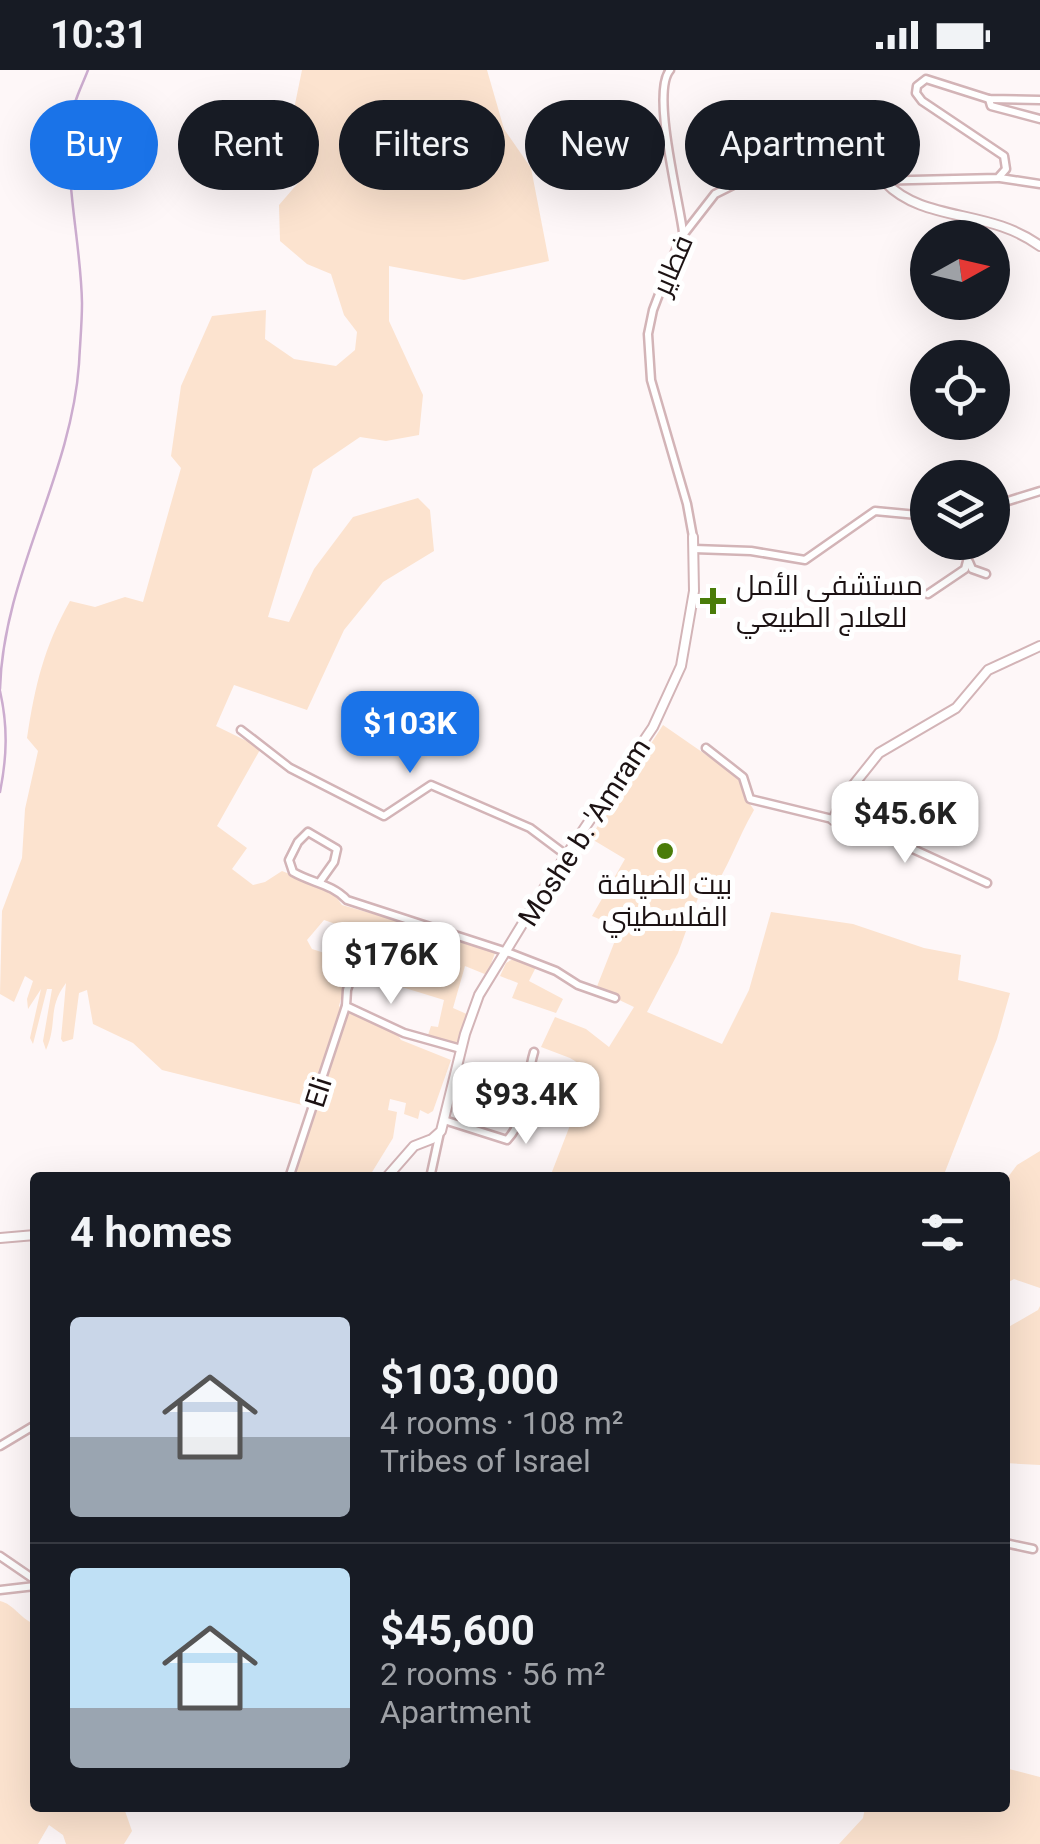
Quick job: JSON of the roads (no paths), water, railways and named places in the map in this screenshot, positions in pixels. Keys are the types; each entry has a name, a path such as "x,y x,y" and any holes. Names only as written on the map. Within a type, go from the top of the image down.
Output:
{"street":[{"path":"670,70 665,75 662,110 683,233"},
{"path":"998,178 1006,169 1004,156 922,101 916,90 919,82 926,79 989,98 1040,100"},
{"path":"989,98 991,106 1000,110 1040,119"},
{"name":"فطاير","path":"920,181 998,178 1040,184"},
{"name":"فطاير","path":"693,537 652,384 648,350 652,314 672,256 683,233 722,190"},
{"path":"893,190 903,199 923,207 1008,226 1040,246"},
{"path":"1010,500 1040,491"},
{"path":"694,549 751,551 805,560 875,511 910,514"},
{"name":"Moshe b. 'Amram","path":"440,1130 477,999 566,854 652,726 680,670 694,591 693,537"},
{"path":"928,594 950,576 958,575 968,561 972,569 986,574"},
{"path":"833,820 843,798 879,752 956,708 988,670 1040,646"},
{"path":"240,730 290,768 384,816 431,785 530,828 566,854"},
{"path":"706,748 742,777 750,798 865,828 987,883"},
{"path":"319,883 334,862 337,849 308,832 298,842 289,864 294,872 319,883 338,890 347,900 507,952 556,971 578,986 615,998"},
{"name":"Eli","path":"291,1172 363,942"},
{"path":"346,1006 404,1033 461,1049"},
{"path":"444,1120 507,1140 516,1129 529,1089 534,1052"},
{"path":"390,1172 401,1158 440,1130"},
{"path":"431,1172 440,1130"},
{"path":"0,1238 30,1236"},
{"path":"0,1446 30,1428"},
{"path":"1010,1544 1033,1549"},
{"path":"0,1556 30,1579"},
{"path":"0,1590 30,1584"}],"waterway":[{"path":"0,689 12,606 64,447 79,364 82,303 69,144 73,108 88,70"},
{"path":"0,691 6,742 0,792"}],"place":[{"name":"مستشفى الأمل للعلاج الطبيعي","path":"713,601"},
{"name":"بيت الضيافة الفلسطيني","path":"665,851"}]}
